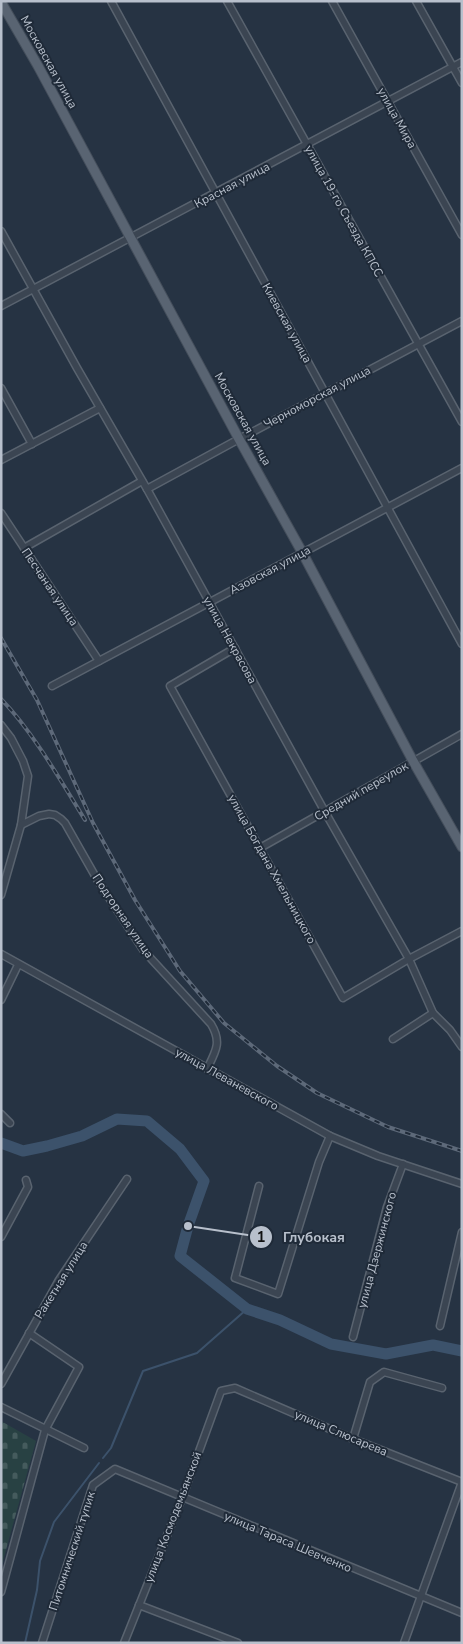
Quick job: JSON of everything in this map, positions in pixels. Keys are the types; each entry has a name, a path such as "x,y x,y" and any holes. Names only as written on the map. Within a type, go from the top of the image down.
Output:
{"main road":[{"name":"Московская улица","path":"1,2 302,552 413,761 462,847"}],"street":[{"name":"Киевская улица","path":"111,1 462,644"},
{"name":"улица 19-го Съезда КПСС","path":"227,1 462,422"},
{"name":"улица Мира","path":"332,1 462,234"},
{"path":"416,1 462,83"},
{"name":"Красная улица","path":"1,306 462,62"},
{"name":"улица Некрасова","path":"1,232 147,489 325,812 409,959 433,1013 450,1030 462,1047"},
{"name":"Черноморская улица","path":"147,489 462,321"},
{"path":"1,388 32,444"},
{"path":"1,460 100,408"},
{"name":"Азовская улица","path":"52,686 462,468"},
{"path":"24,548 142,481"},
{"name":"Песчаная улица","path":"1,513 99,661"},
{"name":"улица Богдана Хмельницкого","path":"235,648 170,686 343,998 409,959 462,931"},
{"path":"1,725 11,738 28,776 21,824 1,895"},
{"name":"Средний переулок","path":"260,848 462,734"},
{"name":"Подгорная улица","path":"21,824 49,814 55,815 65,823 98,881 144,951 211,1024 216,1032 218,1044 208,1069"},
{"name":"улица Леваневского","path":"1,954 330,1136 361,1150 462,1184"},
{"path":"1,1000 18,964"},
{"path":"393,1039 433,1013"},
{"path":"1,1114 10,1123"},
{"path":"258,1186 235,1278 278,1294 319,1162 330,1136"},
{"name":"улица Дзержинского","path":"353,1337 387,1207 403,1164"},
{"name":"Ракетная улица","path":"1,1384 59,1280 127,1179"},
{"path":"1,1237 28,1187 26,1180"},
{"path":"440,1326 462,1232"},
{"path":"1,1592 45,1430 79,1367 29,1333"},
{"path":"353,1439 370,1382 384,1372 442,1388"},
{"name":"улица Слюсарева","path":"221,1391 235,1388 353,1439 462,1482"},
{"name":"улица Космодемьянской","path":"124,1643 182,1498 221,1391"},
{"path":"1,1407 84,1448"},
{"name":"улица Тараса Шевченко","path":"114,1468 182,1498 462,1613"},
{"name":"Питомнический тупик","path":"42,1643 93,1485 114,1468"},
{"path":"404,1643 462,1482"},
{"path":"139,1605 238,1643"}],"green space":[{"path":"1,1421 36,1441 1,1568"}],"waterway":[{"path":"1,1143 23,1151 82,1136 117,1119 147,1121 180,1149 204,1181 188,1226 180,1256 247,1309 280,1320 331,1344 386,1354 433,1345 462,1351"},
{"path":"103,1458 111,1448 143,1371 197,1353 247,1309"},
{"path":"25,1643 37,1590 40,1561 54,1522 99,1463"}],"railway":[{"path":"1,638 37,700 93,823 135,900 180,971 224,1023 277,1066 317,1093 388,1127 462,1151"},
{"path":"1,699 24,726 85,820"}],"place":[{"name":"Глубокая","path":"188,1226"}]}
